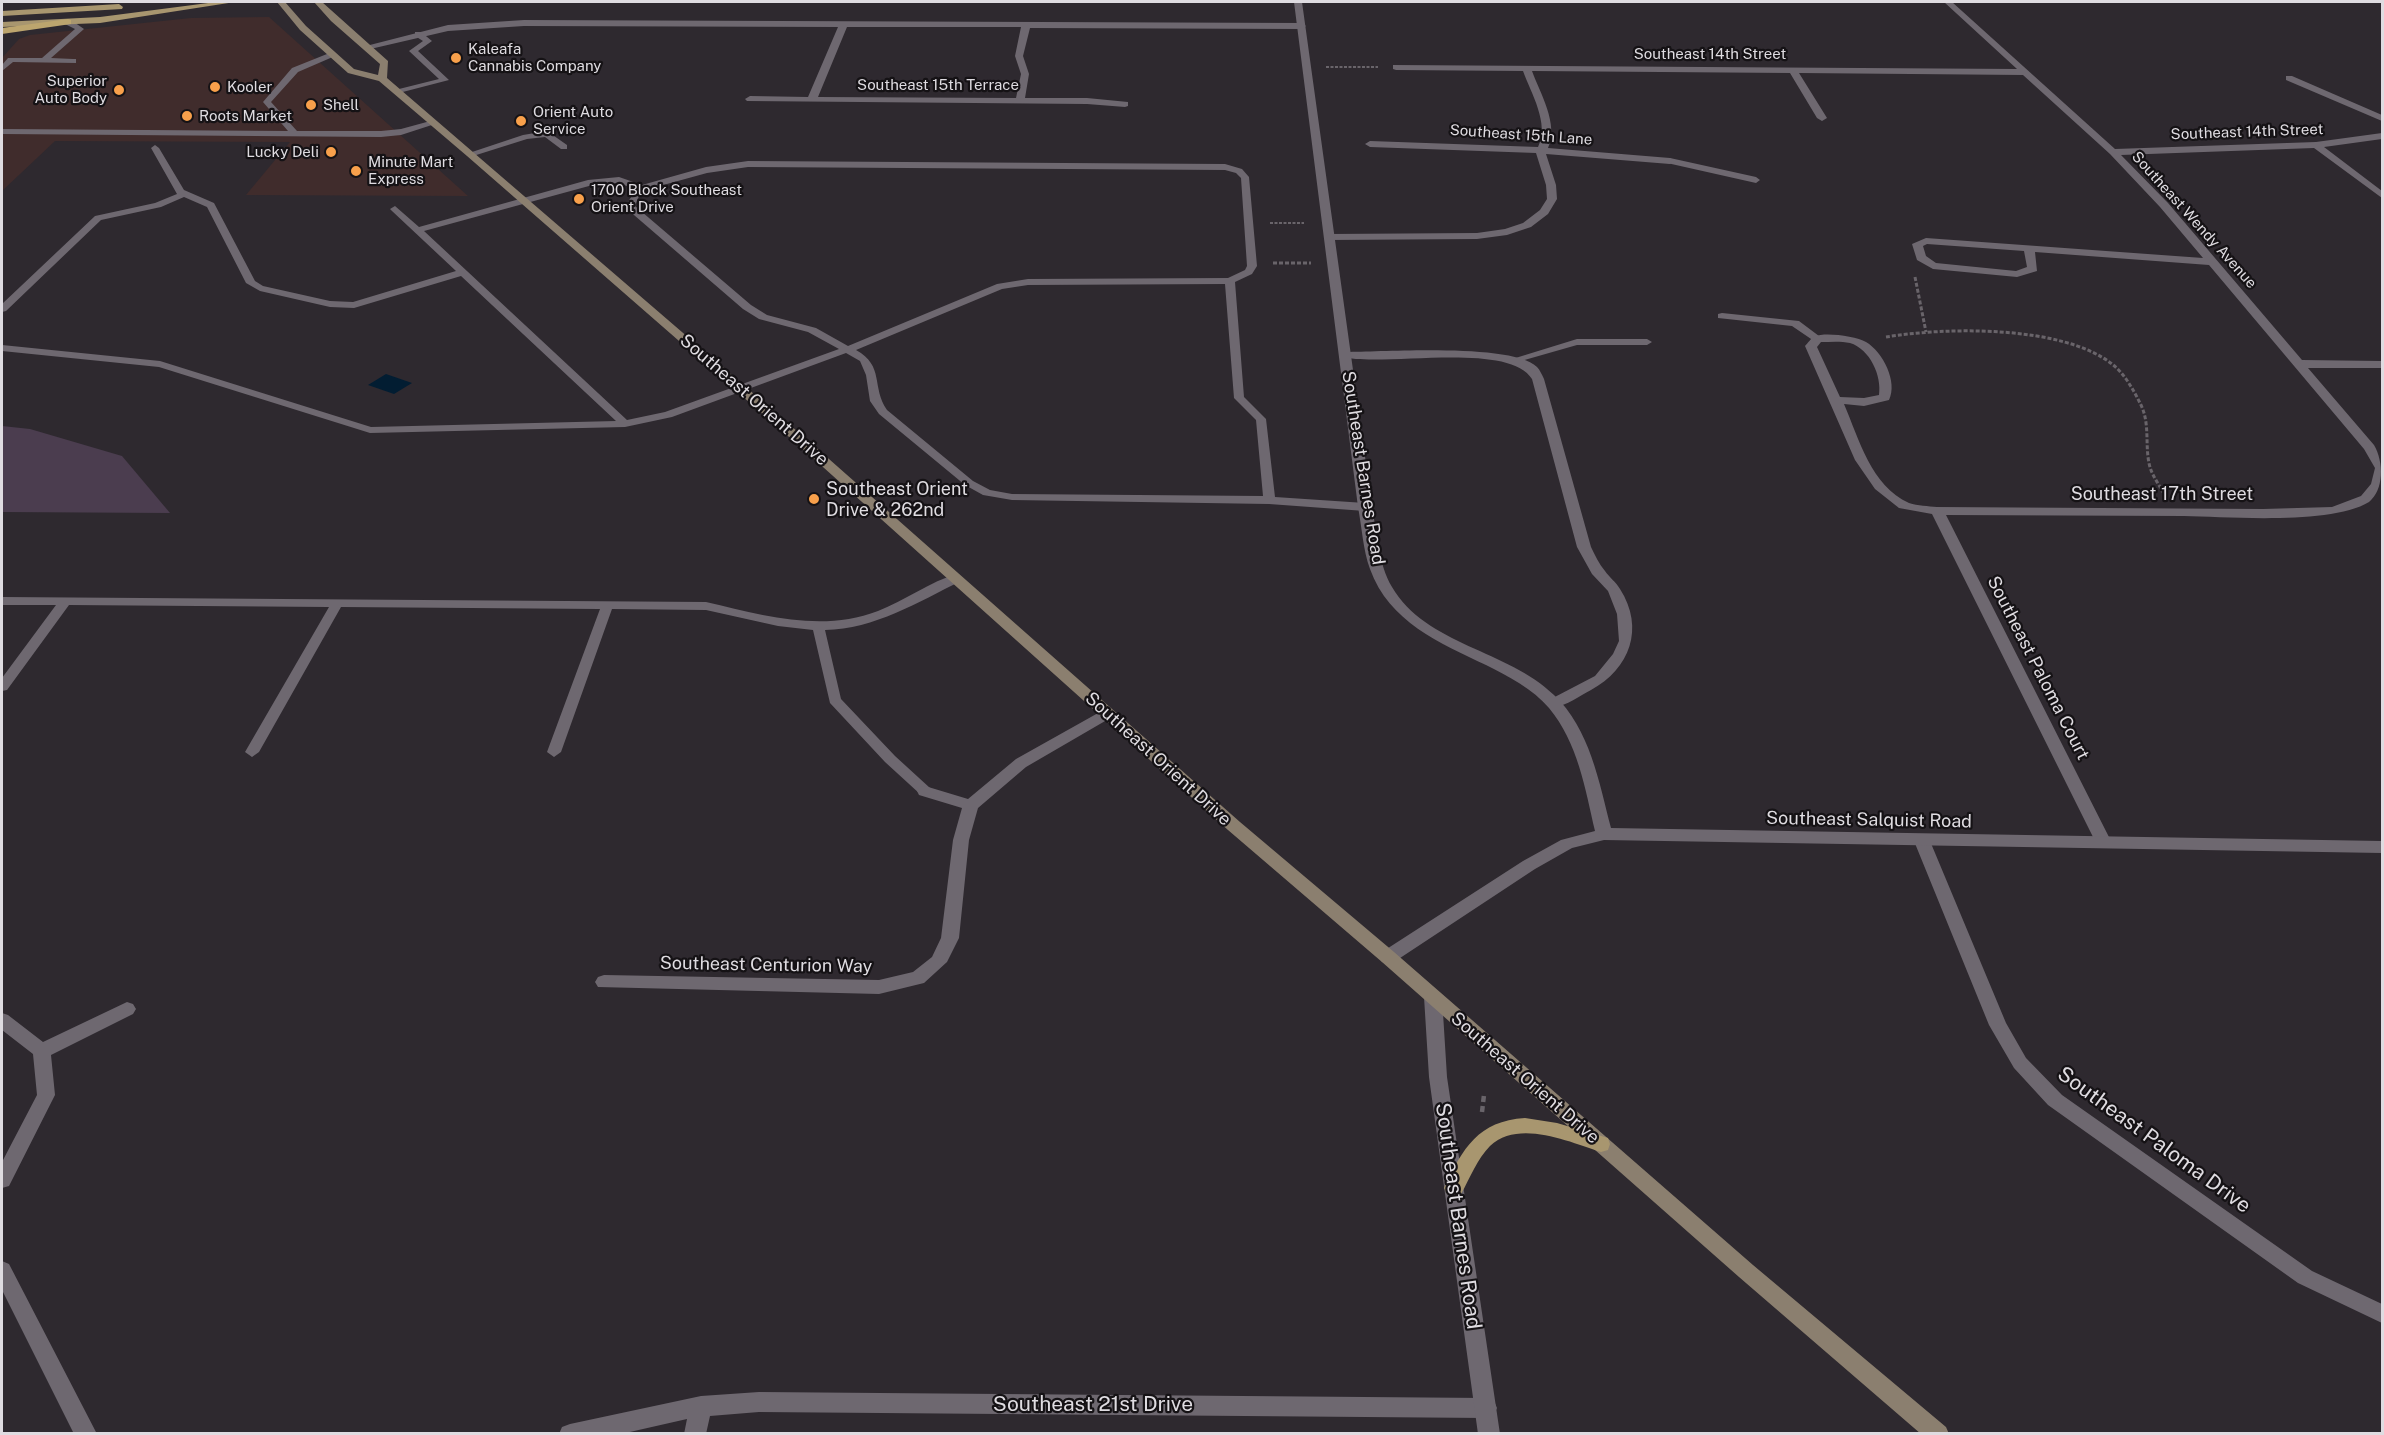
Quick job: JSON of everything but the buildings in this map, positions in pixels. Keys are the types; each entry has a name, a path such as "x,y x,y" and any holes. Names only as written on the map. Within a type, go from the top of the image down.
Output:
{"highway":[{"path":"2,32 68,22"}],"main road":[{"path":"2,14 103,9 164,2"},
{"path":"2,25 68,22 231,2"},
{"name":"Southeast Orient Drive","path":"281,2 303,28 351,71 382,79 470,154 957,578 1234,826 1388,957 1746,1271 1938,1434"},
{"path":"318,2 385,63 382,79"},
{"path":"1454,1188 1484,1141 1499,1130 1525,1127 1544,1128 1601,1143"}],"street":[{"name":"Southeast Barnes Road","path":"1298,2 1365,507 1377,571 1386,589 1414,620 1440,637 1500,666 1554,703 1583,753 1604,834"},
{"name":"Southeast Wendy Avenue","path":"1948,2 2113,152 2164,205 2370,448 2381,468 2380,485"},
{"path":"366,47 417,34 471,25 524,23 1302,26"},
{"path":"813,99 843,25"},
{"path":"1020,100 1025,74 1019,56 1026,26"},
{"name":"Southeast 14th Street","path":"1396,68 2024,72"},
{"path":"1329,237 1477,236 1507,232 1527,225 1544,212 1552,199 1551,185 1540,152 1547,143 1547,131 1526,68"},
{"path":"1792,69 1822,118"},
{"path":"2289,78 2382,118"},
{"name":"Southeast 15th Terrace","path":"750,99 1020,100 1125,104"},
{"name":"Southeast 14th Street","path":"2113,152 2316,145 2382,136"},
{"name":"Southeast 15th Lane","path":"1370,144 1453,144 1670,161"},
{"path":"2316,145 2382,195"},
{"path":"2029,249 2033,268 2017,274 1933,266 1921,258 1917,244 1926,241 2213,262"},
{"path":"1818,339 1855,339 1871,349 1888,384 1886,397 1864,402 1836,400 1811,346 1818,339"},
{"path":"1346,355 1485,355 1514,360 1532,369 1538,379 1584,547 1597,571 1614,590 1624,614 1626,640 1619,656 1600,679 1554,703"},
{"path":"2300,364 2382,364"},
{"name":"Southeast 17th Street","path":"1836,400 1871,476 1882,492 1905,506 1937,511 2334,511 2366,499 2380,485"},
{"name":"Southeast Paloma Court","path":"1937,511 2104,843"},
{"path":"925,791 971,805 1021,764 1107,713"},
{"name":"Southeast Centurion Way","path":"604,982 879,987 918,978 938,962 950,938 961,840 971,805"},
{"name":"Southeast Salquist Road","path":"1388,957 1529,865 1567,844 1604,834 2382,847"},
{"name":"Southeast Paloma Drive","path":"1922,841 1998,1025 2020,1063 2055,1100 2305,1277 2382,1314"},
{"name":"Southeast Barnes Road","path":"1433,997 1438,1077 1489,1434"},
{"path":"42,1051 127,1010"},
{"path":"2,1020 42,1051 46,1095 2,1180"},
{"path":"2,1270 86,1434"},
{"name":"Southeast 21st Drive","path":"570,1434 700,1406 759,1402 1486,1408"},
{"path":"695,1434 700,1406"}],"lane":[{"path":"43,61 80,29 68,22"},
{"path":"398,92 445,80 413,51 428,41 417,34"},
{"path":"294,133 267,102 295,70 332,54"},
{"path":"2,69 11,60 74,61"},
{"path":"2,132 381,134 402,132 434,123"},
{"path":"470,154 526,137 547,134 564,147"},
{"path":"156,148 176,187 184,194 211,205 251,283 260,288 330,304 354,305 462,272"},
{"path":"1670,161 1756,180"},
{"path":"2,348 160,364 370,430 625,424 668,415 848,349 999,286 1028,282 1230,281 1249,272 1252,266 1245,177 1239,171 1225,167 748,164 706,170 642,188 634,197 630,207 747,307 763,317 812,330 848,349 864,359 871,375 875,401 883,412 969,483 987,493 1012,497 1269,500 1365,507"},
{"path":"418,230 604,180 619,180 642,188"},
{"path":"2,309 98,218 158,205 184,194"},
{"path":"395,208 625,424"},
{"path":"1230,281 1239,398 1262,419 1269,500"},
{"path":"1722,316 1795,323 1818,339"},
{"path":"1514,360 1577,342 1647,342"},
{"path":"2,601 706,606 774,622 818,625 851,623 883,613 957,578"},
{"path":"2,687 65,602"},
{"path":"252,752 337,604"},
{"path":"554,752 607,606"},
{"path":"818,625 835,700 883,752 925,791"}],"path":[{"path":"1307,67 1396,68"},
{"path":"1248,224 1328,222"},
{"path":"1252,266 1271,263 1333,263"},
{"path":"1926,332 1915,283 1916,270 1933,266"},
{"path":"1862,344 1888,336 1926,332 1981,332 2058,342 2085,348 2112,364 2142,408 2147,423 2149,464 2176,512"},
{"path":"1481,1115 1484,1095"},
{"path":"1475,1110 1487,1120"}],"shaded area":[{"path":"269,17 468,196 246,195 290,142 55,141 2,191 2,58 19,39 30,35 191,18"},
{"path":"2,426 30,429 122,456 170,513 2,512"}],"water":[{"path":"386,374 412,383 394,394 368,385"}],"place":[{"name":"Kaleafa Cannabis Company","path":"456,58"},
{"name":"Kooler","path":"215,87"},
{"name":"Superior Auto Body","path":"119,90"},
{"name":"Shell","path":"311,105"},
{"name":"Roots Market","path":"187,116"},
{"name":"Orient Auto Service","path":"521,121"},
{"name":"Lucky Deli","path":"331,152"},
{"name":"Minute Mart Express","path":"356,171"},
{"name":"1700 Block Southeast Orient Drive","path":"579,199"},
{"name":"Southeast Orient Drive & 262nd","path":"814,499"}]}
